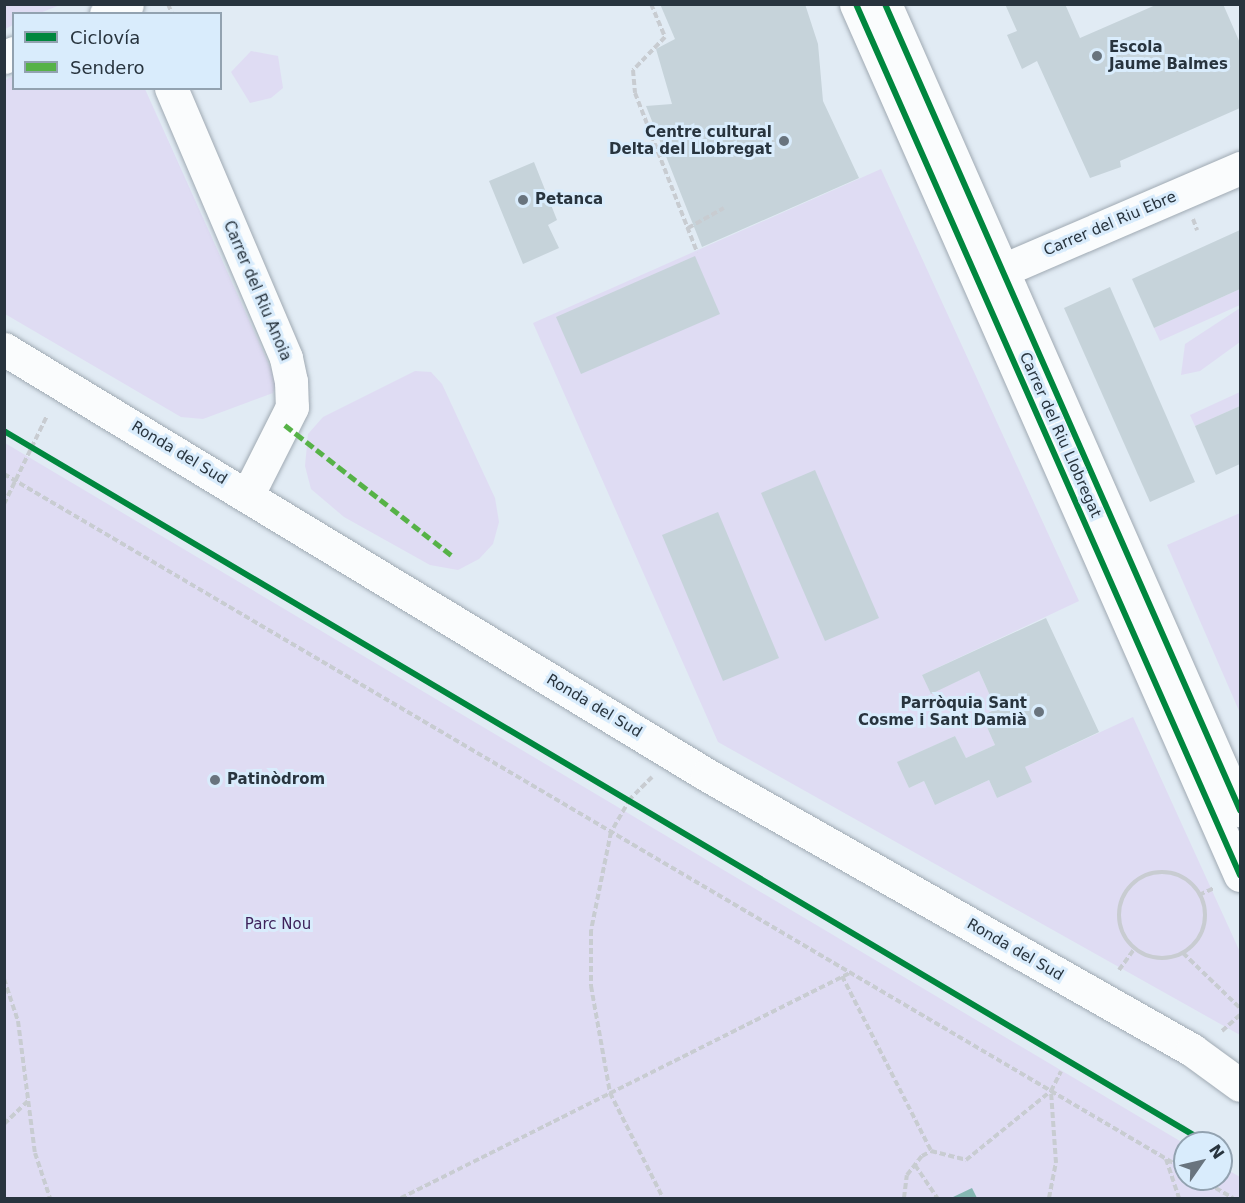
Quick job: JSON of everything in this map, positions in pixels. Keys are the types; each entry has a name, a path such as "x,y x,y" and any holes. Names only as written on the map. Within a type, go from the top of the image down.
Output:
{"street":[{"path":"110,12 127,4"},
{"name":"Carrer del Riu Llobregat","path":"856,4 990,275 1240,810"},
{"name":"Carrer del Riu Llobregat","path":"885,4 1230,880"},
{"name":"Carrer del Riu Anoia","path":"172,90 286,358 291,381 292,407 248,494"},
{"name":"Carrer del Riu Ebre","path":"990,275 1240,168"},
{"name":"Ronda del Sud","path":"4,350 248,494 707,775 1192,1050 1240,1084"},
{"name":"Ronda del Sud","path":"1192,1050 1240,1069"}],"path":[{"path":"651,4 665,37 633,70 635,93 697,252"},
{"path":"688,228 724,208"},
{"path":"4,504 17,482 30,446 47,416"},
{"path":"22,441 41,452"},
{"path":"4,474 1173,1163"},
{"path":"652,777 630,799 611,832 591,930 591,986 610,1093 663,1198"},
{"path":"620,793 640,805"},
{"path":"1154,873 1174,874 1186,880 1199,895 1205,916 1202,931 1183,953 1155,958 1135,948 1122,930 1119,916 1127,891 1136,881 1154,873"},
{"path":"1199,895 1230,880"},
{"path":"1119,970 1135,948"},
{"path":"1183,953 1240,1008"},
{"path":"401,1198 850,973"},
{"path":"842,976 931,1151 966,1160 1051,1091 1061,1071"},
{"path":"4,979 18,1021 35,1154 50,1198"},
{"path":"1222,1031 1240,1015"},
{"path":"1049,1198 1056,1163 1051,1091"},
{"path":"4,1124 29,1100"},
{"path":"904,1198 907,1175 931,1151"},
{"path":"1166,1159 1179,1198"},
{"path":"915,1165 937,1198"}],"green space":[{"path":"5,4 60,5 42,12 12,12 12,26 5,29"},
{"path":"251,51 278,56 283,88 271,98 250,103 231,72"},
{"path":"12,76 12,90 145,90 277,382 273,393 203,419 181,417 5,314 5,80"},
{"path":"881,169 1079,601 922,675 931,693 979,671 996,709 982,716 995,745 966,758 955,736 898,762 909,788 924,781 933,801 942,802 989,780 997,798 1025,767 1133,717 1240,952 1240,1035 718,742 533,323"},
{"path":"1240,289 1240,305 1160,341 1154,328"},
{"path":"1240,308 1240,342 1200,371 1181,375 1185,344"},
{"path":"415,371 431,372 442,384 495,498 499,522 493,544 479,559 458,570 430,565 344,517 311,489 305,466 308,434 323,417"},
{"path":"1240,392 1240,406 1195,426 1190,415"},
{"name":"Parc Nou","path":"5,443 1173,1137 1173,1191 1233,1191 1233,1173 1240,1177 1240,1198 5,1198"},
{"path":"1240,513 1240,713 1167,545"}],"shaded area":[{"path":"972,1188 977,1198 951,1198"}],"building":[{"name":"Centre cultural Delta del Llobregat","path":"660,4 805,4 818,44 823,101 859,178 702,247 646,106 672,104 656,49 675,39"},
{"name":"Escola Jaume Balmes","path":"1005,4 1065,4 1080,38 1158,4 1223,4 1240,43 1240,108 1120,161 1121,167 1090,178 1037,61 1022,69 1007,35 1017,31"},
{"name":"Petanca","path":"534,162 557,220 548,225 559,248 523,264 489,181"},
{"path":"1240,230 1240,289 1154,328 1132,279"},
{"path":"695,256 720,314 581,374 556,317"},
{"path":"1110,287 1195,482 1150,502 1064,308"},
{"path":"1240,406 1240,464 1216,475 1195,426"},
{"path":"815,470 879,618 825,641 761,493"},
{"path":"718,512 779,658 723,681 662,535"},
{"name":"Parròquia Sant Cosme i Sant Damià","path":"1046,618 1099,732 1025,767 1032,782 997,798 989,780 935,805 924,781 909,788 897,762 955,736 966,758 995,745 982,716 996,709 979,671 931,694 922,675"}],"marked path":[{"path":"285,425 455,558"}],"cycle path":[{"path":"856,4 1240,875"},
{"path":"885,4 1240,810"},
{"path":"4,431 1187,1131"}],"place":[{"name":"Escola Jaume Balmes","path":"1097,56"},
{"name":"Centre cultural Delta del Llobregat","path":"784,141"},
{"name":"Petanca","path":"523,200"},
{"name":"Parròquia Sant Cosme i Sant Damià","path":"1039,712"},
{"name":"Patinòdrom","path":"215,780"}]}
